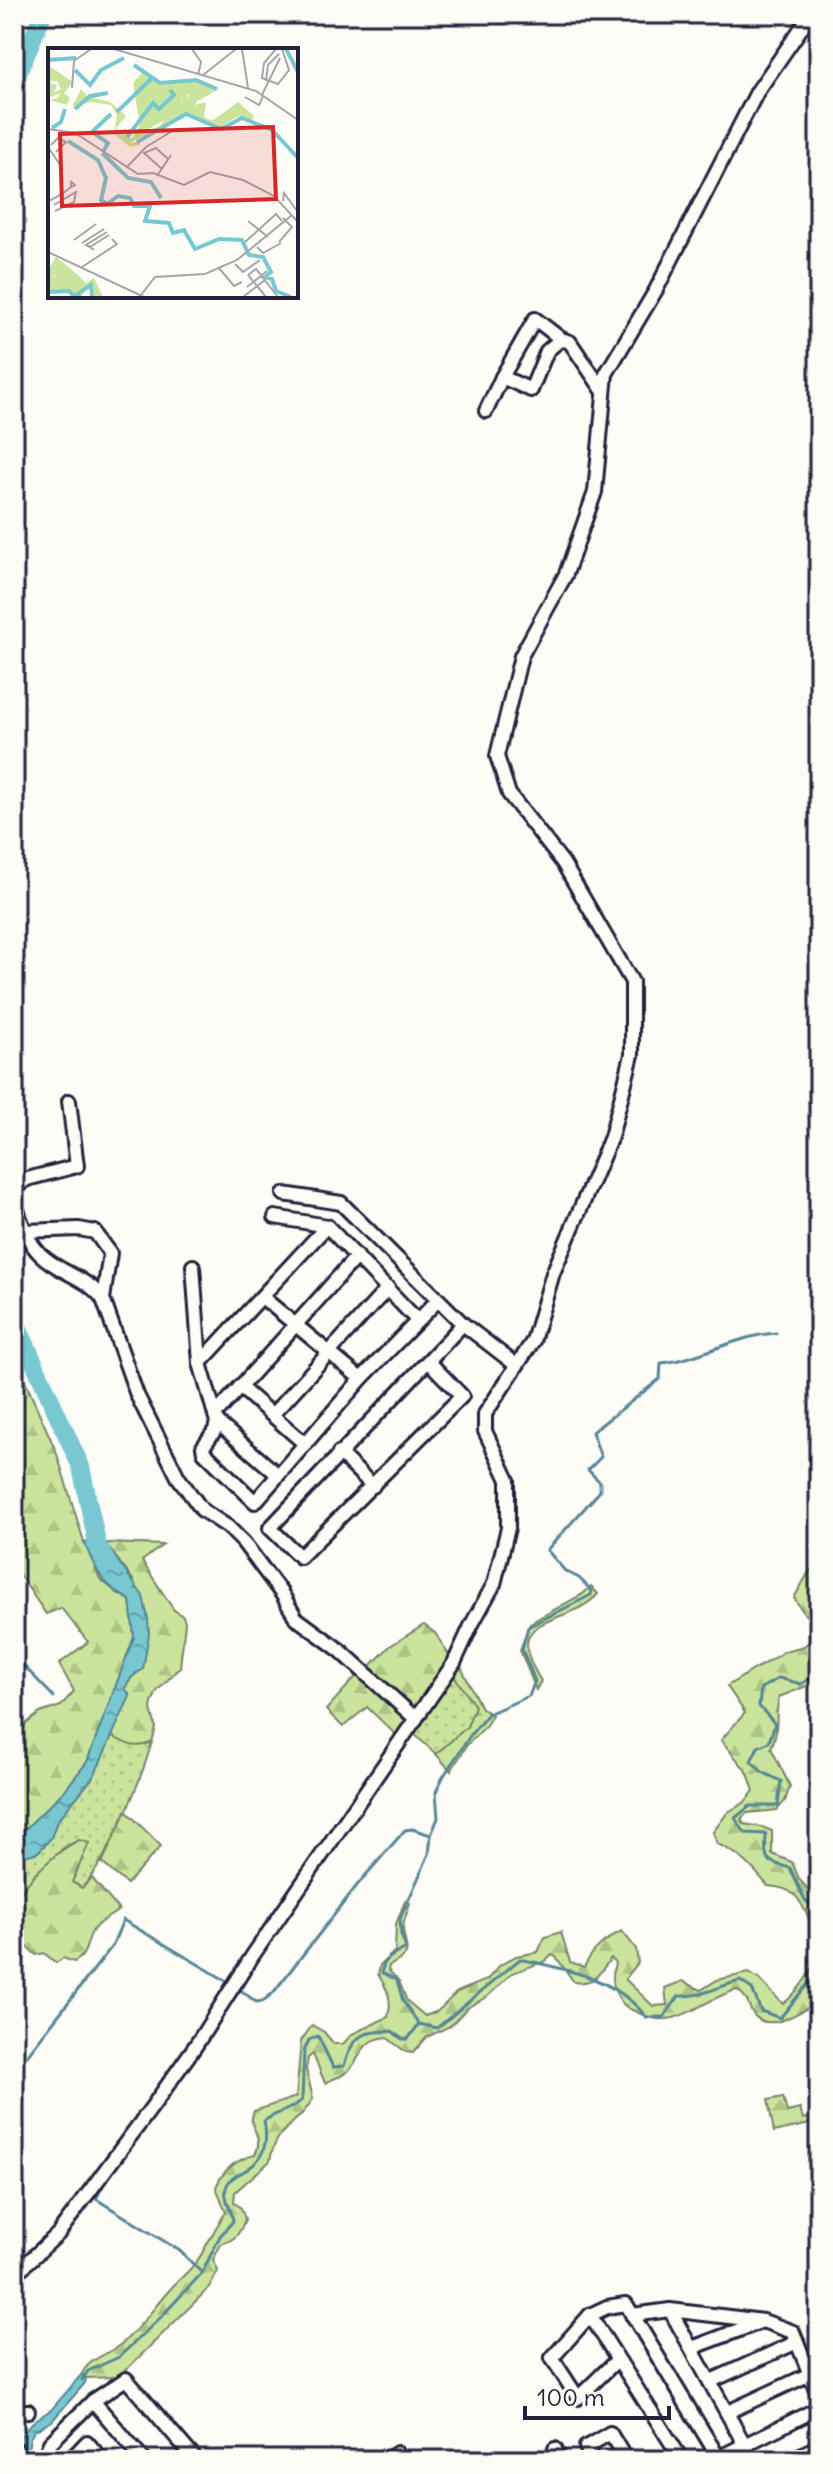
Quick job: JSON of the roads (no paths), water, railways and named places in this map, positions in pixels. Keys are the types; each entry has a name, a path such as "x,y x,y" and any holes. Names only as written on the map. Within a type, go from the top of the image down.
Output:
{"street":[{"path":"14,2275 58,2234 196,2045 253,1955 454,1663 494,1584 508,1528 508,1480 483,1421 533,1341 553,1273 611,1137 632,1055 632,982 563,863 509,794 497,756 521,656 566,574 595,492 606,374 656,290 757,92 811,14"},
{"path":"486,411 535,319 561,339 570,342 604,392"},
{"path":"502,377 531,390 547,351 561,339"},
{"path":"14,1188 27,1179 77,1166 69,1101"},
{"path":"284,1194 341,1203 463,1324 516,1365"},
{"path":"14,1202 25,1231 42,1256 94,1288 103,1299 137,1395 178,1477 202,1510 228,1527 243,1542 296,1618 341,1651 416,1719"},
{"path":"275,1217 327,1226 417,1320"},
{"path":"200,1363 327,1226"},
{"path":"25,1231 79,1229 95,1232 110,1253 103,1299"},
{"path":"216,1418 357,1256"},
{"path":"193,1266 200,1363 216,1418 215,1430 203,1447 204,1452 255,1502 361,1379 438,1300"},
{"path":"272,1415 388,1288"},
{"path":"262,1297 361,1379"},
{"path":"429,1362 462,1396 300,1557 270,1528 463,1324"},
{"path":"240,1387 305,1444"},
{"path":"216,1418 278,1475"},
{"path":"339,1453 373,1486"},
{"path":"618,2359 578,2398 552,2358 590,2315 607,2307 626,2304 718,2459 819,2408"},
{"path":"670,2310 753,2460"},
{"path":"632,2315 670,2310 763,2321 793,2332 819,2397"},
{"path":"590,2315 682,2460"},
{"path":"692,2348 763,2321"},
{"path":"711,2381 797,2342"},
{"path":"728,2412 810,2374"},
{"path":"43,2460 50,2443 93,2401 126,2379 196,2460"},
{"path":"93,2401 144,2460"},
{"path":"14,2412 28,2411"},
{"path":"593,2460 582,2442 610,2433 626,2460"},
{"path":"70,2460 87,2442 102,2460"},
{"path":"790,2460 819,2446"}],"water":[{"path":"84,1542 105,1543 143,1596 149,1634 143,1669 132,1677 125,1688 130,1696 94,1776 57,1821 51,1838 38,1852 14,1859 14,1840 64,1791 87,1762 134,1637 130,1600 112,1589 101,1576"},
{"path":"82,2374 86,2378 85,2383 52,2421 34,2431 28,2449 31,2460 23,2460 19,2442 21,2435 52,2409"}],"waterway":[{"path":"14,83 43,14"},
{"path":"14,1318 81,1467 97,1543 106,1561"},
{"path":"238,1988 256,2002 263,2001 273,1993 405,1830 431,1835 438,1818 436,1792 472,1733 488,1714 529,1696 535,1681 522,1649 528,1627 591,1595 592,1591 579,1578 565,1571 547,1550 600,1491 600,1482 588,1470 601,1457 592,1432 660,1379 661,1363 747,1338 776,1333"},
{"path":"14,1656 54,1697"},
{"path":"819,1673 801,1684 779,1678 761,1688 759,1706 775,1724 769,1742 758,1747 751,1761 762,1772 781,1781 778,1806 750,1806 735,1818 745,1833 766,1834 766,1854 770,1861 790,1868 805,1900 819,1912"},
{"path":"419,2024 403,2001 397,1980 382,1973 387,1960 406,1948 400,1919 429,1854 431,1835"},
{"path":"14,2072 113,1945 123,1920 230,1983"},
{"path":"82,2380 88,2371 119,2357 202,2273 220,2236 233,2221 226,2194 228,2183 255,2164 263,2152 266,2138 264,2121 302,2100 304,2050 309,2040 318,2036 333,2067 344,2066 359,2037 392,2031 402,2039 408,2039 419,2024 437,2028 520,1959 605,1984 634,2003 646,2017 664,2017 679,1996 703,1993 740,1981 752,1989 761,2011 780,2018 819,1970"},
{"path":"210,2033 239,1990"},
{"path":"127,2151 163,2102"},
{"path":"106,2179 96,2199 180,2251 202,2273"}]}
